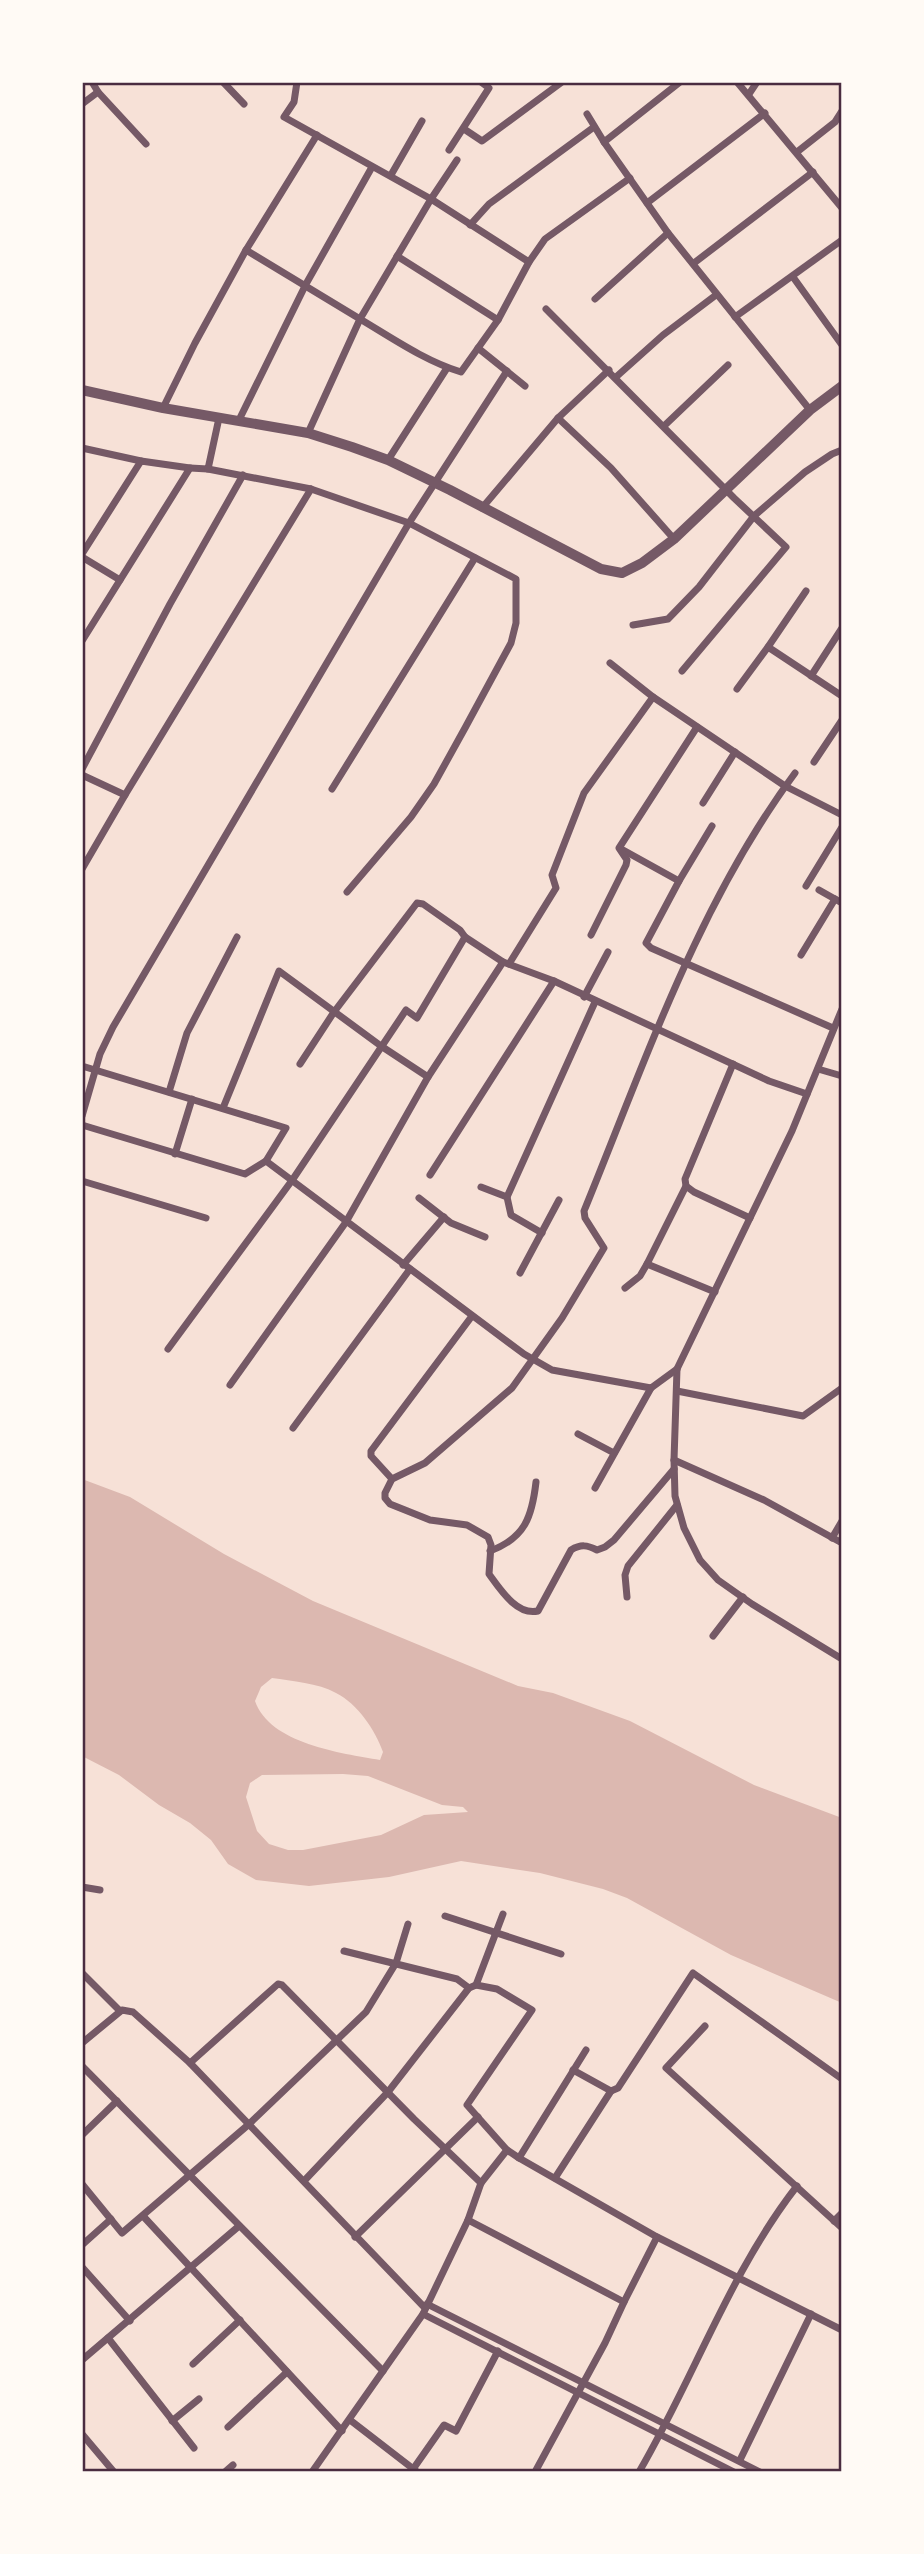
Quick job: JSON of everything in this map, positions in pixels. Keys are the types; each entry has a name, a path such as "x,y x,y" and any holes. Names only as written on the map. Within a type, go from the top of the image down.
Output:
{"street":[{"path":"92,82 146,144"},
{"path":"223,82 244,104"},
{"path":"297,82 293,102 284,117 391,175 529,262"},
{"path":"449,150 489,88 481,82"},
{"path":"464,129 482,141 562,82"},
{"path":"604,142 680,82"},
{"path":"737,82 842,208"},
{"path":"749,94 757,82"},
{"path":"82,104 98,92"},
{"path":"797,152 835,122 842,111"},
{"path":"647,203 765,113"},
{"path":"587,114 668,233 810,410"},
{"path":"391,175 422,121"},
{"path":"470,225 489,204 594,127"},
{"path":"163,408 246,250 317,135"},
{"path":"308,433 360,319 457,160"},
{"path":"239,420 306,284 372,167"},
{"path":"694,263 813,172"},
{"path":"246,250 360,319 447,368 461,372 498,320 529,262 545,239 630,178"},
{"path":"595,299 668,233"},
{"path":"735,317 842,240"},
{"path":"397,256 498,320"},
{"path":"793,277 842,345"},
{"path":"616,377 663,335 716,295"},
{"path":"545,309 786,547 682,671"},
{"path":"478,348 525,386"},
{"path":"664,426 728,365"},
{"path":"388,460 447,368"},
{"path":"482,508 558,418 608,370"},
{"path":"82,1116 95,1070 113,1027 433,482 506,372"},
{"path":"82,390 163,408 308,433 388,460 612,573 622,573 642,563 674,539 810,410 842,386"},
{"path":"208,468 219,418"},
{"path":"558,418 611,468 674,539"},
{"path":"82,448 141,461 208,468 311,489 411,520 516,579 516,623 511,643 434,784 411,817 347,892"},
{"path":"633,625 668,618 680,608 751,513 805,472 842,450"},
{"path":"120,580 82,555 141,461"},
{"path":"82,641 190,468"},
{"path":"82,769 243,475"},
{"path":"82,869 311,489"},
{"path":"332,789 475,558"},
{"path":"737,689 806,591"},
{"path":"811,676 842,628"},
{"path":"768,647 842,696"},
{"path":"610,663 653,697 785,786 842,815"},
{"path":"230,1385 346,1222 428,1077 556,888 552,875 584,793 653,697"},
{"path":"814,762 842,720"},
{"path":"619,848 697,727"},
{"path":"703,803 735,752"},
{"path":"674,1469 606,1547 597,1550 579,1545 571,1550 538,1611 528,1612 520,1608 489,1574 488,1537 467,1525 430,1520 390,1504 385,1499 392,1479 425,1463 504,1397 562,1318 604,1248 585,1218 584,1211 685,962 726,882 795,773"},
{"path":"82,775 125,795"},
{"path":"712,826 646,943 651,948 833,1028"},
{"path":"806,886 842,827"},
{"path":"619,848 679,881"},
{"path":"591,935 626,865 627,860 619,848"},
{"path":"801,955 838,901 819,890"},
{"path":"300,1064 334,1012 417,903 423,904 460,930 465,937 506,963 554,981 733,1064 807,1094"},
{"path":"169,1092 187,1033 237,937"},
{"path":"168,1349 293,1179 407,1010 417,1018 465,937"},
{"path":"584,997 608,952"},
{"path":"223,1108 279,971 428,1077"},
{"path":"430,1175 554,981"},
{"path":"542,1233 510,1214 507,1197 595,1002"},
{"path":"842,1009 807,1094 677,1369 674,1460 677,1505 684,1528 700,1560 718,1580 842,1659"},
{"path":"625,1288 640,1276 686,1186 685,1179 733,1064"},
{"path":"82,1066 286,1128 286,1131 266,1161 245,1174 82,1125"},
{"path":"818,1069 842,1076"},
{"path":"175,1154 192,1099"},
{"path":"266,1161 533,1359 552,1370 651,1388"},
{"path":"82,1181 206,1218"},
{"path":"686,1186 750,1218"},
{"path":"481,1187 507,1197"},
{"path":"419,1198 444,1217 485,1237"},
{"path":"520,1273 559,1200"},
{"path":"293,1428 444,1217"},
{"path":"647,1264 715,1292"},
{"path":"392,1479 371,1456 371,1451 472,1316"},
{"path":"595,1488 651,1388 677,1369"},
{"path":"677,1391 803,1416 842,1388"},
{"path":"578,1434 614,1453"},
{"path":"674,1460 764,1500 842,1543"},
{"path":"490,1551 517,1538 525,1526 536,1482"},
{"path":"627,1597 625,1575 628,1566 677,1505"},
{"path":"832,1538 842,1521"},
{"path":"713,1636 743,1597"},
{"path":"82,1887 100,1890"},
{"path":"304,2181 388,2092 473,1986 503,1914"},
{"path":"445,1916 561,1954"},
{"path":"82,2184 122,2233 248,2125 366,2012 396,1963 408,1924"},
{"path":"344,1951 457,1979 473,1986 497,1989 532,2010 467,2105 507,2150 657,2237 842,2330"},
{"path":"82,1973 120,2011"},
{"path":"555,2178 611,2091 618,2088 693,1973 842,2079"},
{"path":"190,2063 278,1984 288,1989 481,2183"},
{"path":"82,2043 120,2011 128,2009 190,2063 425,2309 498,2351 734,2472"},
{"path":"705,2025 666,2068 842,2228"},
{"path":"519,2158 586,2050"},
{"path":"82,2066 383,2371"},
{"path":"573,2070 611,2091"},
{"path":"82,2136 117,2101"},
{"path":"355,2236 478,2117"},
{"path":"312,2472 425,2309 468,2220 481,2183 507,2150"},
{"path":"639,2472 661,2434 738,2278 797,2186"},
{"path":"834,2221 842,2213"},
{"path":"143,2216 342,2431"},
{"path":"82,2245 111,2219"},
{"path":"468,2220 624,2302"},
{"path":"82,2360 240,2226"},
{"path":"535,2472 579,2392 657,2237"},
{"path":"82,2267 130,2321"},
{"path":"425,2309 583,2383 760,2472"},
{"path":"740,2460 811,2314"},
{"path":"193,2364 240,2320"},
{"path":"108,2338 194,2448"},
{"path":"350,2420 414,2471 444,2425 456,2431 498,2351"},
{"path":"228,2427 287,2372"},
{"path":"172,2421 199,2399"},
{"path":"82,2434 114,2472"},
{"path":"225,2472 233,2465"}],"shaded area":[{"path":"82,1479 130,1497 224,1554 313,1601 518,1686 553,1693 630,1721 754,1785 842,1818 842,2003 731,1955 627,1898 540,1873 461,1861 389,1877 309,1886 256,1880 228,1864 211,1840 190,1823 159,1805 119,1775 82,1756","holes":["272,1678 321,1687 352,1704 375,1735 383,1752 380,1760 327,1750 291,1737 275,1727 263,1716 255,1701 261,1687","262,1775 368,1776 442,1805 463,1807 468,1812 424,1815 381,1835 303,1850 288,1850 269,1844 257,1831 246,1797 250,1783"]}]}
